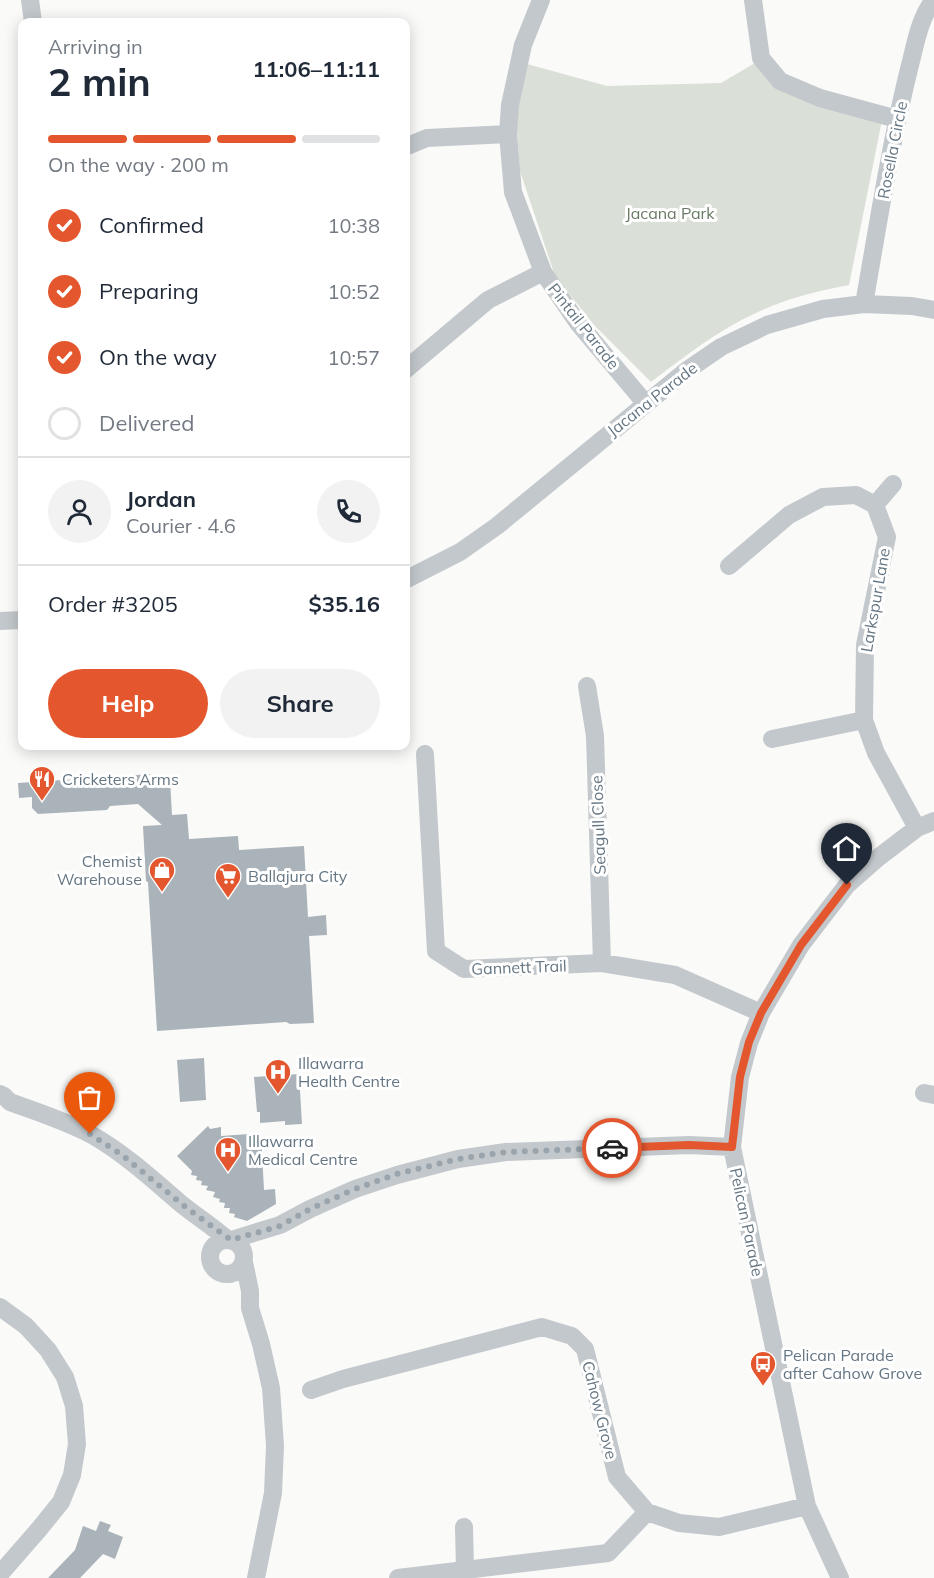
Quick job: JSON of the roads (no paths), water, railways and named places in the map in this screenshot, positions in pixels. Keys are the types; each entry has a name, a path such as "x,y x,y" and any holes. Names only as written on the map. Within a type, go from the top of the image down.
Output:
{"street":[{"path":"30,0 32,18"},
{"name":"Pintail Parade","path":"541,0 523,45 510,105 508,134 513,192 543,272 578,324 646,404"},
{"path":"753,0 761,58 780,81 820,98 897,119"},
{"name":"Rosella Circle","path":"864,304 897,119 921,24 934,0"},
{"path":"410,145 427,138 508,134"},
{"path":"410,366 488,300 543,272"},
{"name":"Jacana Parade","path":"410,577 460,552 497,526 686,371 721,347 767,325 823,309 864,304 912,306 934,310"},
{"path":"729,566 789,515 823,497 856,495 876,506 893,484"},
{"name":"Larkspur Lane","path":"876,506 887,537 865,645 864,720 876,753 917,828"},
{"path":"0,621 18,620"},
{"name":"Seagull Close","path":"587,686 596,736 602,963"},
{"path":"772,739 864,720"},
{"name":"Gannett Trail","path":"425,754 436,951 464,969 602,963 675,975 761,1013"},
{"name":"Pelican Parade","path":"840,1578 807,1506 732,1147 740,1077 749,1042 761,1013 801,945 847,885 917,828 934,821"},
{"path":"3,1100 90,1134 122,1155 243,1250 250,1291 250,1308 271,1388 275,1446 273,1492 256,1578"},
{"path":"280,1226 219,1242 212,1249 210,1259 214,1268 221,1273 234,1273 240,1269 244,1260 280,1226 310,1209 397,1174 458,1159 506,1152 689,1145 732,1147"},
{"path":"188,1209 212,1249"},
{"path":"226,1274 250,1308"},
{"path":"0,1308 26,1326 48,1350 65,1377 74,1406 77,1444 72,1475 61,1502 0,1574"},
{"name":"Cahow Grove","path":"311,1390 343,1378 543,1327 572,1336 585,1349 617,1477 647,1512 678,1523 719,1527 807,1506"},
{"path":"398,1578 608,1553 647,1512"},
{"path":"464,1527 465,1570"}],"place":[{"name":"Cricketers Arms","path":"42,802"},
{"name":"Chemist Warehouse","path":"162,893"},
{"name":"Ballajura City","path":"228,899"},
{"name":"Illawarra Health Centre","path":"278,1095"},
{"name":"Illawarra Medical Centre","path":"228,1173"},
{"name":"Pelican Parade after Cahow Grove","path":"763,1387"}],"park label":[{"name":"Jacana Park","path":"670,213"}]}
